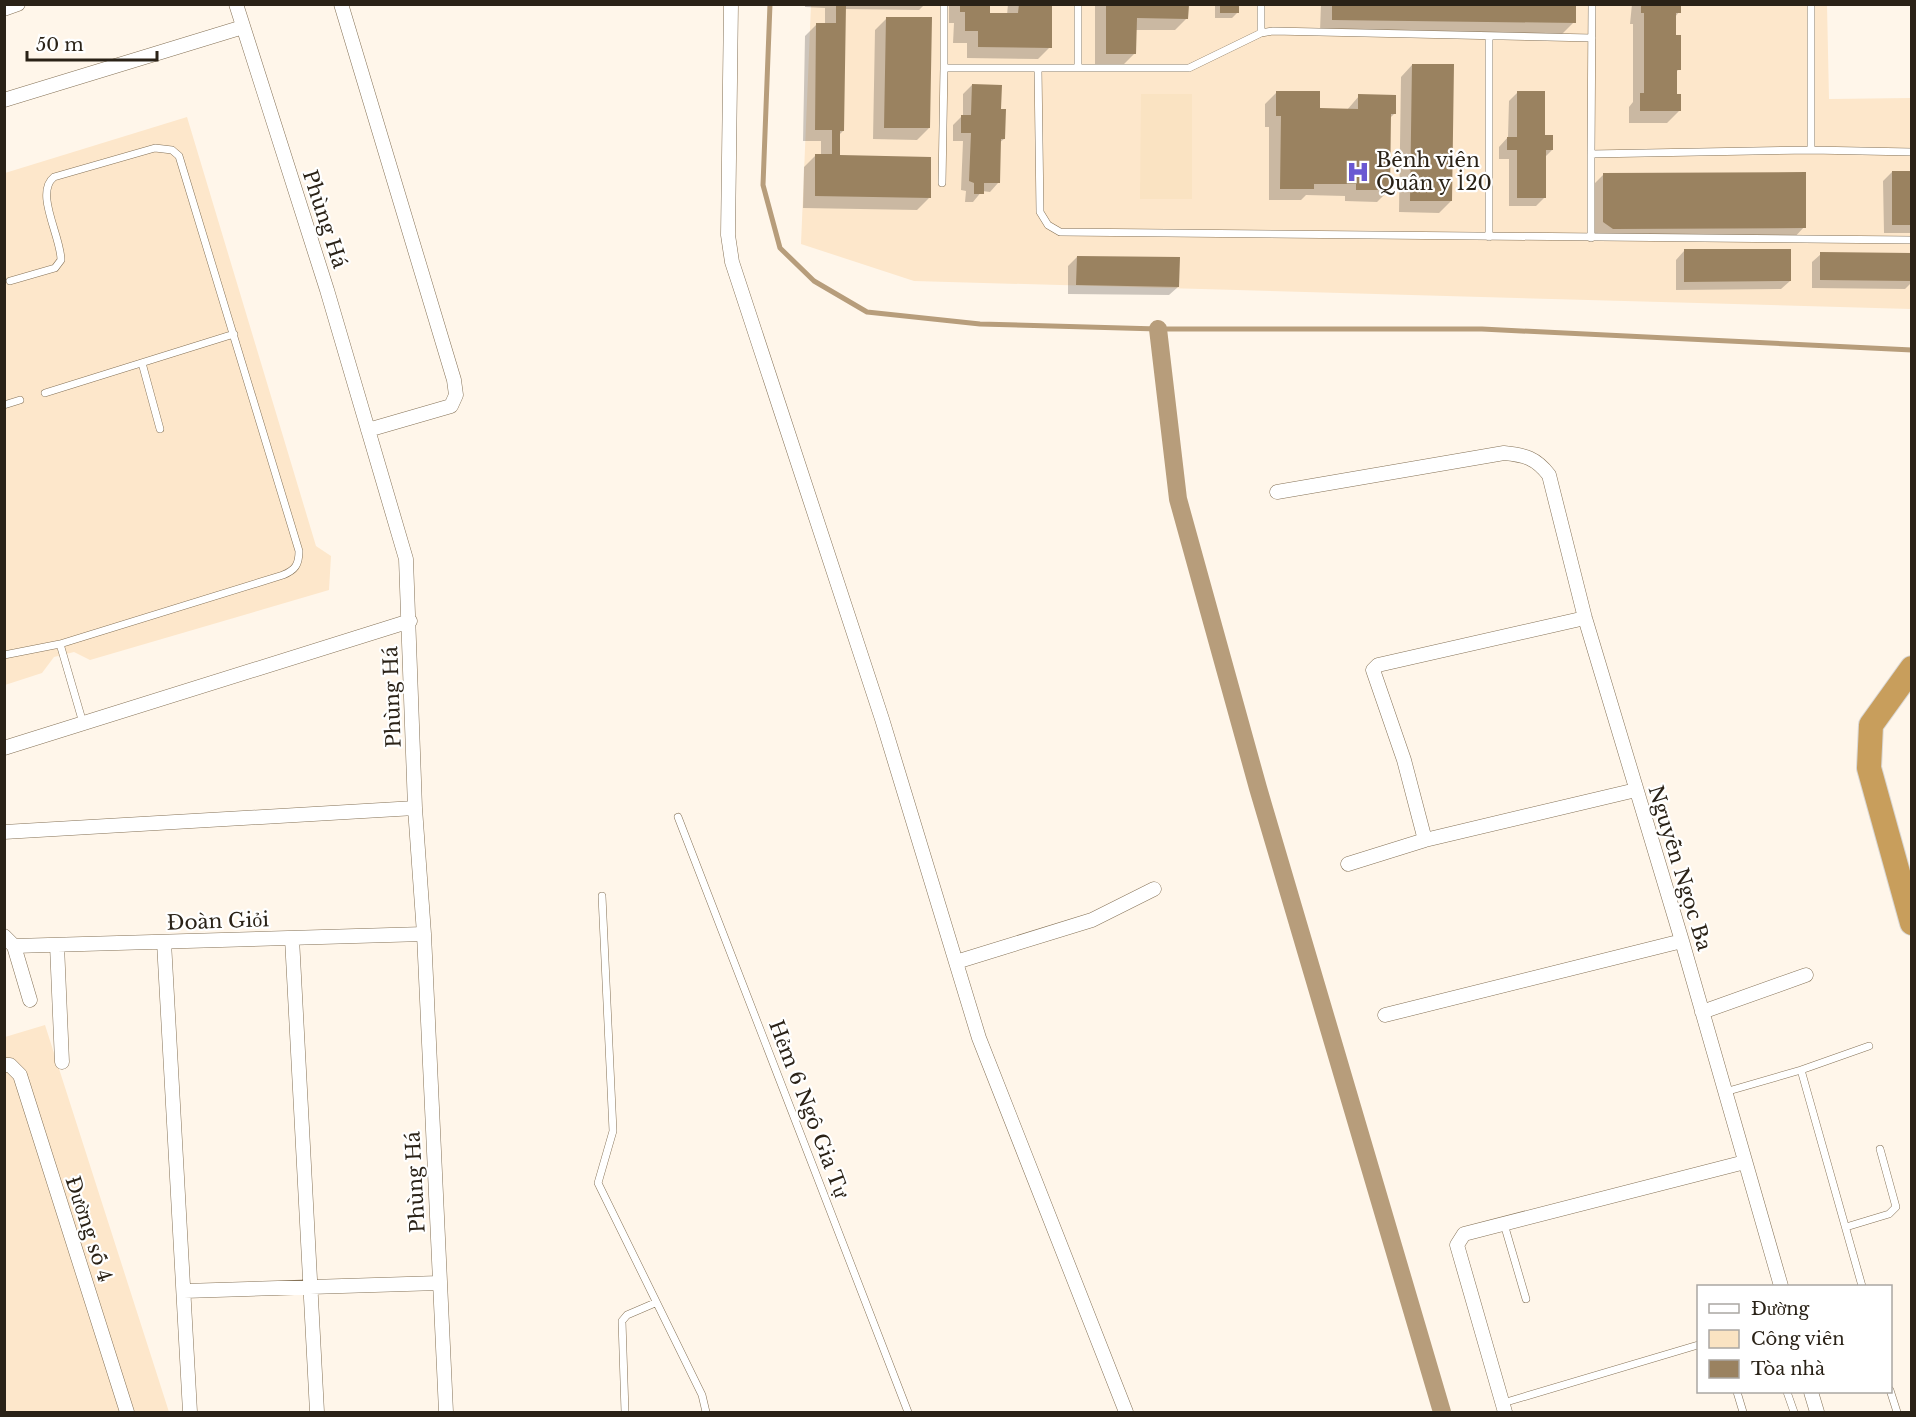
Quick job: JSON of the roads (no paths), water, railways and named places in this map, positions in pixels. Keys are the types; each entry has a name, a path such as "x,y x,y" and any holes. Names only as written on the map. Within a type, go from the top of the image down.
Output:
{"highway":[{"path":"1909,674 1871,725 1868,749 1874,788 1911,923"}],"street":[{"path":"4,9 18,4"},
{"name":"Phùng Há","path":"236,4 406,559 415,808 424,934 446,1413"},
{"path":"342,4 451,369 456,395 451,406 368,430"},
{"path":"731,4 728,236 732,262 882,718 993,1078 1126,1413"},
{"path":"4,100 243,27"},
{"name":"Nguyễn Ngọc Ba","path":"1277,492 1504,453 1524,455 1539,462 1549,475 1585,618 1682,941 1780,1285"},
{"path":"1425,840 1404,760 1373,670 1378,665 1585,618"},
{"path":"4,748 410,621"},
{"path":"1348,864 1425,840 1636,790"},
{"path":"4,832 415,808"},
{"path":"956,962 1092,920 1154,889"},
{"path":"971,956 983,944 1061,921"},
{"name":"Đoàn Giỏi","path":"7,940 57,945 424,934"},
{"path":"292,938 317,1413"},
{"path":"7,940 30,1000"},
{"path":"1385,1015 1682,941"},
{"path":"164,942 190,1413"},
{"path":"57,945 62,1062"},
{"path":"1702,1012 1806,975"},
{"name":"Đường số 4","path":"4,1065 10,1065 20,1075 127,1413"},
{"path":"1504,1408 1457,1245 1464,1234 1745,1162"},
{"path":"184,1291 439,1283"},
{"path":"1811,1393 1817,1413"}],"lane":[{"path":"942,183 944,4"},
{"path":"1078,4 1078,67"},
{"path":"1261,4 1261,33"},
{"path":"1591,238 1592,4"},
{"path":"1811,4 1811,150"},
{"path":"944,68 1189,68 1261,33 1273,31 1592,38"},
{"path":"1489,36 1489,237"},
{"path":"1038,69 1040,212 1048,225 1060,232 1911,240"},
{"path":"4,656 60,644 294,570 299,560 299,551 179,156 164,148 132,154 54,177 49,181 45,196 60,241 61,260 55,268 10,281"},
{"path":"1591,154 1811,150 1911,152"},
{"path":"45,393 234,334"},
{"path":"142,363 160,429"},
{"path":"4,405 20,400"},
{"path":"60,644 84,723"},
{"name":"Hẻm 6 Ngô Gia Tự","path":"678,817 908,1413"},
{"path":"602,896 613,1131 598,1183 702,1395 706,1413"},
{"path":"1725,1092 1801,1070 1869,1046"},
{"path":"1801,1070 1861,1285"},
{"path":"1846,1227 1889,1214 1896,1207 1880,1149"},
{"path":"1504,1224 1526,1299"},
{"path":"625,1413 622,1321 627,1315 655,1303"},
{"path":"1504,1408 1697,1345"},
{"path":"1737,1393 1743,1413"},
{"path":"1787,1393 1794,1413"},
{"path":"1891,1393 1897,1413"}],"waterway":[{"path":"770,4 763,185 780,248 814,281 867,312 980,324 1158,329 1482,329 1912,350"},
{"path":"1158,329 1178,499 1258,788 1442,1412"}],"place":[{"name":"Bệnh viện Quân y 120","path":"1358,172"}]}
